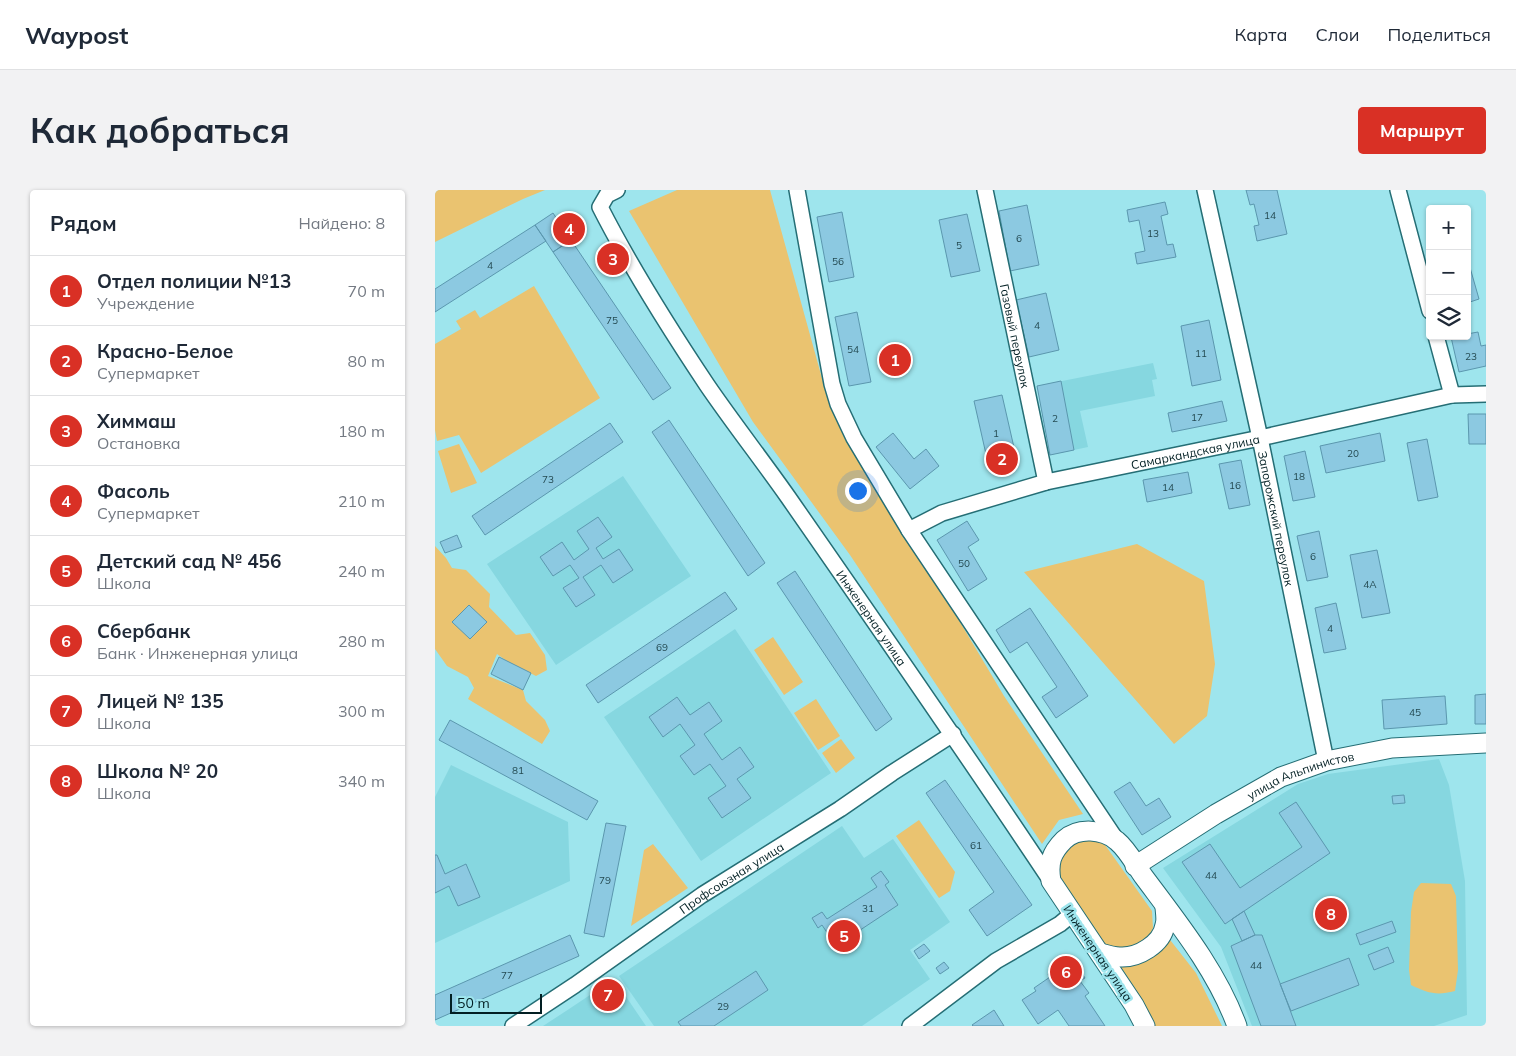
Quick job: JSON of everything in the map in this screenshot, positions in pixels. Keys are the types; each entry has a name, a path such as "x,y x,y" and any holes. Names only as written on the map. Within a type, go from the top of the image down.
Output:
{"main road":[{"name":"улица Альпинистов","path":"1135,866 1216,814 1281,777 1326,761 1392,748 1486,743"},
{"path":"1051,881 1049,868 1051,856 1068,837 1090,830 1102,832 1117,841 1207,966 1237,1026"},
{"name":"Инженерная улица","path":"1051,881 1134,1005 1145,1026"},
{"path":"1100,954 1121,957 1139,954 1146,950 1159,939 1165,926 1165,906"}],"street":[{"name":"Инженерная улица","path":"617,190 607,195 600,207 637,273 708,386 953,734 1051,881"},
{"path":"797,190 832,384 838,404 854,438 909,530 1117,841"},
{"name":"Газовый переулок","path":"985,190 1046,482"},
{"name":"Запорожский переулок","path":"1205,190 1260,438 1326,761"},
{"path":"1398,190 1426,296"},
{"path":"1438,340 1452,395"},
{"name":"Самаркандская улица","path":"909,530 942,513 1046,482 1260,438 1452,395 1486,394"},
{"name":"Профсоюзная улица","path":"513,1026 575,985 702,895 840,810 892,773 953,734"},
{"path":"910,1026 996,961 1059,924 1072,914"}],"shaded area":[{"path":"435,190 545,190 435,242"},
{"path":"677,190 770,190 828,400 1004,696 1083,814 1059,820 1042,844 850,555 753,422 629,211"},
{"path":"534,286 600,398 481,473 459,435 437,441 435,430 435,344 461,329 456,321 475,310 480,318"},
{"path":"1153,363 1157,379 1152,380 1155,396 1080,411 1088,447 1050,455 1037,386"},
{"path":"459,444 477,483 451,493 438,451"},
{"path":"623,476 691,576 556,665 487,564"},
{"path":"1137,544 1204,581 1215,664 1207,716 1174,744 1024,572"},
{"path":"435,546 452,568 466,570 490,594 489,607 516,635 530,633 545,655 547,670 536,676 508,662 497,654 488,676 523,690 526,701 545,720 550,731 542,744 468,699 474,688 468,677 447,666 435,649"},
{"path":"735,629 831,773 701,861 604,717"},
{"path":"773,637 803,682 784,695 754,650"},
{"path":"816,699 840,736 818,750 794,713"},
{"path":"841,739 855,758 836,773 822,753"},
{"path":"1439,759 1449,785 1465,881 1467,1015 1434,1026 1252,1026 1221,947 1163,868 1298,784 1328,774"},
{"path":"451,765 568,822 570,881 435,943 435,797"},
{"path":"919,820 955,872 950,891 939,898 896,836"},
{"path":"842,826 864,858 893,839 950,922 910,950 930,979 862,1026 654,1026 619,976"},
{"path":"1087,840 1103,842 1152,911 1153,928 1148,939 1130,952 1104,945 1055,876 1055,862 1071,844"},
{"path":"653,844 688,888 631,926 644,850"},
{"path":"1421,883 1451,884 1456,896 1458,970 1455,991 1432,993 1411,985 1409,970 1411,912 1414,892"},
{"path":"1167,936 1196,973 1222,1026 1155,1026 1145,1005 1121,967 1140,962"},
{"path":"614,979 646,1026 543,1026 566,1011"}],"building":[{"path":"1246,190 1277,190 1287,234 1257,241 1254,226 1259,225 1254,204 1250,205"},
{"path":"1165,202 1168,214 1161,216 1167,245 1173,244 1176,257 1137,264 1135,253 1145,251 1139,220 1129,222 1127,210"},
{"path":"1027,205 1039,265 1010,271 999,211"},
{"path":"842,212 854,277 829,282 817,217"},
{"path":"553,213 571,240 553,252 535,225"},
{"path":"967,214 980,271 951,277 939,220"},
{"path":"535,225 546,241 435,312 435,289"},
{"path":"571,240 671,388 653,400 553,252"},
{"path":"1471,271 1479,299 1471,302"},
{"path":"1046,293 1059,350 1029,357 1016,300"},
{"path":"857,312 871,382 849,386 835,317"},
{"path":"1209,320 1221,380 1192,386 1181,326"},
{"path":"1478,332 1481,346 1486,345 1486,366 1459,372 1452,340 1471,340 1471,333"},
{"path":"1061,381 1074,450 1050,455 1037,386"},
{"path":"1002,395 1018,465 990,472 974,401"},
{"path":"1222,401 1227,421 1172,432 1168,413"},
{"path":"1468,414 1486,414 1486,444 1469,444"},
{"path":"669,420 765,563 748,576 652,432"},
{"path":"610,423 623,442 485,535 472,516"},
{"path":"893,433 914,459 926,449 939,466 910,489 876,447"},
{"path":"1380,433 1385,461 1326,473 1320,446"},
{"path":"1427,439 1438,497 1418,501 1407,443"},
{"path":"1305,451 1315,497 1293,501 1284,456"},
{"path":"1241,460 1250,505 1229,509 1219,464"},
{"path":"1188,472 1192,493 1147,502 1143,480"},
{"path":"598,517 612,537 596,548 603,559 619,549 633,570 613,583 601,565 583,577 595,595 576,607 563,588 579,578 570,565 553,576 540,557 562,542 574,560 589,549 577,531"},
{"path":"967,521 979,540 968,547 987,579 968,591 937,540"},
{"path":"1319,531 1328,577 1307,581 1297,536"},
{"path":"457,535 462,547 445,553 440,542"},
{"path":"1377,550 1390,613 1362,618 1350,555"},
{"path":"795,571 892,719 876,731 777,583"},
{"path":"725,592 737,609 598,703 586,685"},
{"path":"1336,603 1346,649 1324,653 1315,608"},
{"path":"469,605 487,622 470,639 452,622"},
{"path":"1030,608 1088,696 1056,718 1042,697 1057,687 1027,642 1010,653 996,630"},
{"path":"499,657 531,673 523,690 491,674"},
{"path":"1486,694 1486,724 1475,724 1475,695"},
{"path":"1445,696 1447,724 1384,729 1382,700"},
{"path":"677,697 690,715 709,702 722,721 704,734 722,760 740,747 754,767 737,779 751,798 722,818 708,798 726,786 710,764 694,775 680,756 695,745 680,724 663,737 649,717"},
{"path":"450,720 598,801 587,820 439,740"},
{"path":"945,780 1032,905 987,936 969,910 994,892 926,793"},
{"path":"1130,782 1146,806 1159,798 1171,817 1142,835 1114,792"},
{"path":"1404,795 1405,803 1393,804 1392,796"},
{"path":"1296,802 1330,853 1225,924 1182,862 1210,844 1240,888 1302,847 1279,813"},
{"path":"606,823 626,826 604,937 584,933"},
{"path":"435,855 437,855 445,874 466,864 480,897 458,906 449,886 435,893"},
{"path":"881,871 889,882 885,885 898,905 836,946 822,925 818,928 812,918 822,912 827,919 877,887 871,878"},
{"path":"1244,911 1255,935 1242,941 1232,919"},
{"path":"1392,921 1396,932 1360,945 1356,934"},
{"path":"570,935 579,956 435,1020 435,995"},
{"path":"1255,935 1262,935 1296,1026 1261,1026 1231,946"},
{"path":"924,944 930,951 919,959 914,951"},
{"path":"1388,947 1394,962 1374,970 1368,955"},
{"path":"1349,958 1359,985 1291,1011 1280,984"},
{"path":"944,962 949,968 940,974 936,968"},
{"path":"1064,963 1069,969 1076,964 1085,978 1080,981 1089,993 1085,996 1105,1026 1069,1026 1058,1010 1038,1024 1022,1000 1036,991 1034,988 1050,977 1048,974"},
{"path":"756,971 768,990 714,1026 681,1026 678,1022"},
{"path":"994,1010 1004,1026 972,1025"}],"place":[{"name":"Фасоль","path":"569,229"},
{"name":"Химмаш","path":"613,259"},
{"name":"Отдел полиции №13","path":"895,360"},
{"name":"Красно-Белое","path":"1002,459"},
{"name":"Школа № 20","path":"1331,914"},
{"name":"Детский сад № 456","path":"844,936"},
{"name":"Сбербанк","path":"1066,972"},
{"name":"Лицей № 135","path":"608,995"}]}
